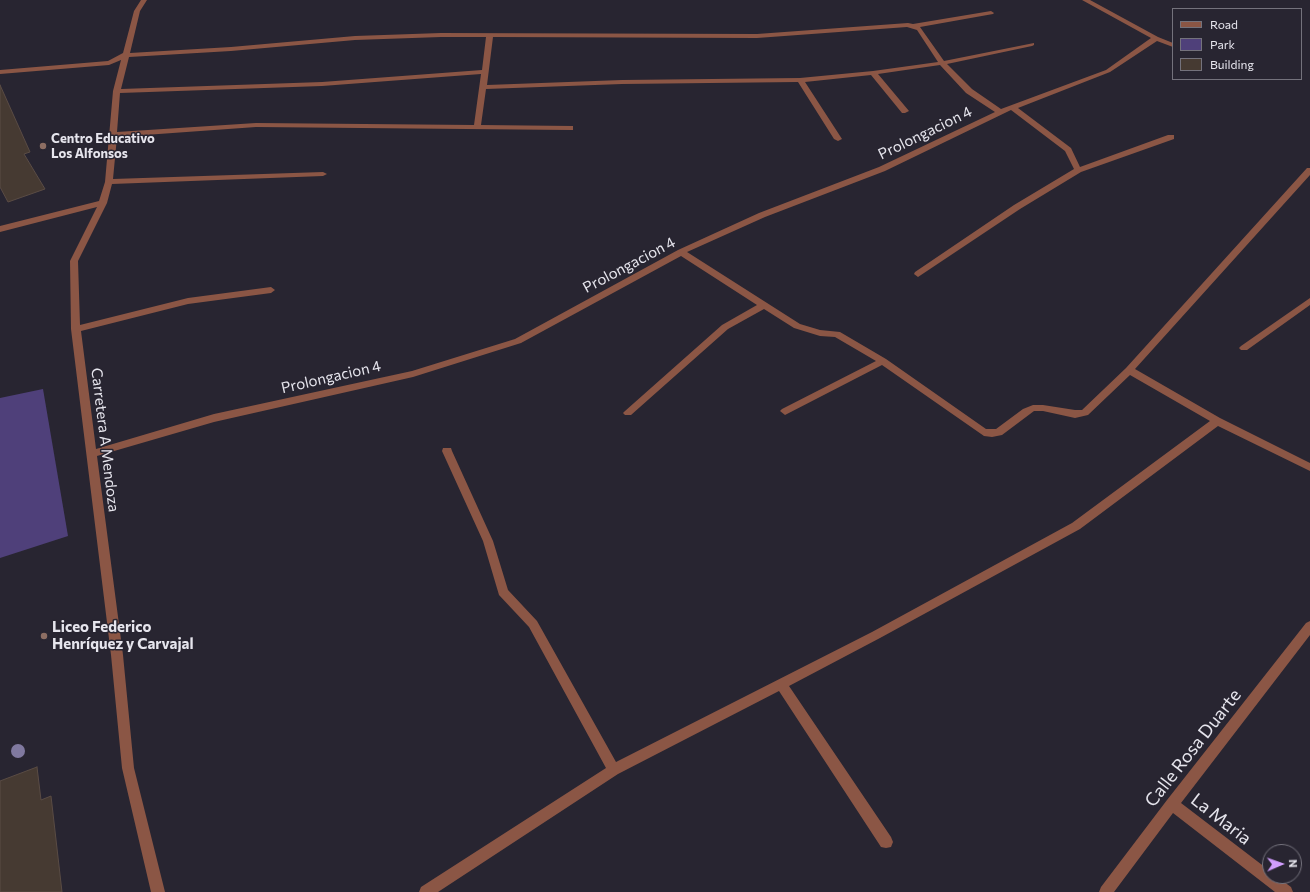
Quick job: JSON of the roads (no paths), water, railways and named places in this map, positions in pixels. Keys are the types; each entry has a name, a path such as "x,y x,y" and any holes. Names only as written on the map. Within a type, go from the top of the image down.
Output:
{"street":[{"name":"Carretera A Mendoza","path":"144,0 137,10 117,91 109,182 103,203 74,261 76,329 117,655 128,768 158,892"},
{"path":"1085,0 1156,38 1172,45"},
{"path":"0,72 109,63 125,55 231,49 355,38 441,35 757,36 900,24 914,26 991,13"},
{"path":"914,26 919,29 942,63 969,91 1000,112"},
{"path":"477,127 490,35"},
{"name":"Prolongacion 4","path":"92,454 214,418 413,374 518,340 682,252 762,215 882,170 1000,112 1108,71 1156,38"},
{"path":"483,87 622,82 800,80 873,73 942,63 1032,44"},
{"path":"117,91 322,84 485,72"},
{"path":"873,73 905,111"},
{"path":"800,80 838,139"},
{"path":"1013,108 1068,150 1078,170"},
{"path":"113,135 256,125 570,128"},
{"path":"918,274 1017,207 1078,170 1171,137"},
{"path":"682,252 797,326 820,333 837,334 883,362 984,432 1000,432 1026,410 1033,408 1043,408 1075,414 1085,412 1129,370 1310,170"},
{"path":"109,182 322,174"},
{"path":"0,229 103,203"},
{"path":"76,329 188,301 271,290"},
{"path":"1244,348 1310,301"},
{"path":"628,412 725,327 764,305"},
{"path":"785,411 883,362"},
{"path":"1129,370 1217,420 1310,467"},
{"path":"426,892 614,770 876,635 1076,526 1217,420"},
{"path":"447,451 488,541 503,592 533,624 614,770"},
{"name":"Calle Rosa Duarte","path":"1106,892 1310,626"},
{"path":"781,684 886,842"},
{"name":"La Maria","path":"1172,804 1286,892"}],"place":[{"name":"Centro Educativo Los Alfonsos","path":"43,146"},
{"name":"Liceo Federico Henríquez y Carvajal","path":"44,636"}]}
